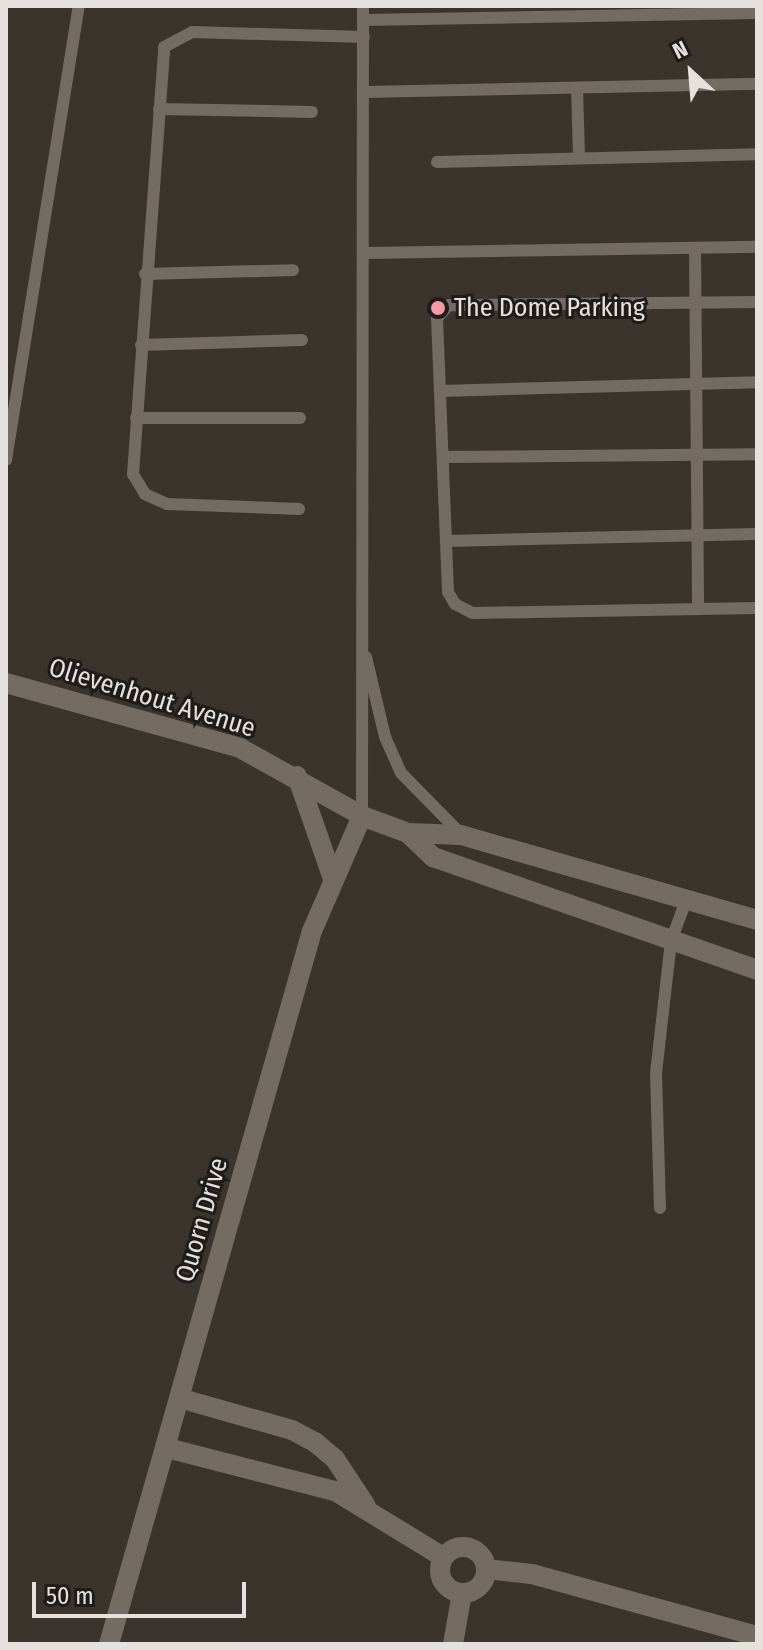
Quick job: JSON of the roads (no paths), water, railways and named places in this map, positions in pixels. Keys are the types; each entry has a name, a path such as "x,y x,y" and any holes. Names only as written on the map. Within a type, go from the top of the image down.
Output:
{"street":[{"name":"Olievenhout Avenue","path":"6,683 185,729 297,776 362,816 408,833 461,835 757,920"},
{"path":"297,776 332,876"},
{"name":"Quorn Drive","path":"109,1644 312,931 332,876 362,816"},
{"name":"Olievenhout Avenue","path":"408,833 433,857 757,970"},
{"path":"179,1398 292,1430 316,1443 335,1459 366,1506"},
{"path":"167,1448 303,1479 366,1506 443,1557"},
{"path":"443,1557 455,1548 470,1547 482,1555 486,1569 477,1588 462,1593"},
{"path":"443,1557 442,1580 462,1593"},
{"path":"486,1569 532,1574 757,1636"},
{"path":"453,1644 462,1593"}],"lane":[{"path":"6,460 79,6"},
{"path":"362,816 358,704 364,646 366,253 363,6"},
{"path":"363,20 757,13"},
{"path":"299,509 156,501 133,474 145,274 164,47 181,35 364,37"},
{"path":"364,92 757,84"},
{"path":"577,88 579,157"},
{"path":"159,109 312,112"},
{"path":"437,162 757,154"},
{"path":"366,253 757,247"},
{"path":"695,248 698,609"},
{"path":"145,274 293,270"},
{"path":"757,302 445,306 437,318 448,592 463,610 757,608"},
{"path":"141,345 302,340"},
{"path":"440,391 757,382"},
{"path":"136,418 300,418"},
{"path":"443,457 757,454"},
{"path":"446,541 757,534"},
{"path":"364,646 385,737 401,773 461,835"},
{"path":"660,1208 656,1073 671,941 687,898"}],"place":[{"name":"The Dome Parking","path":"438,308"}]}
